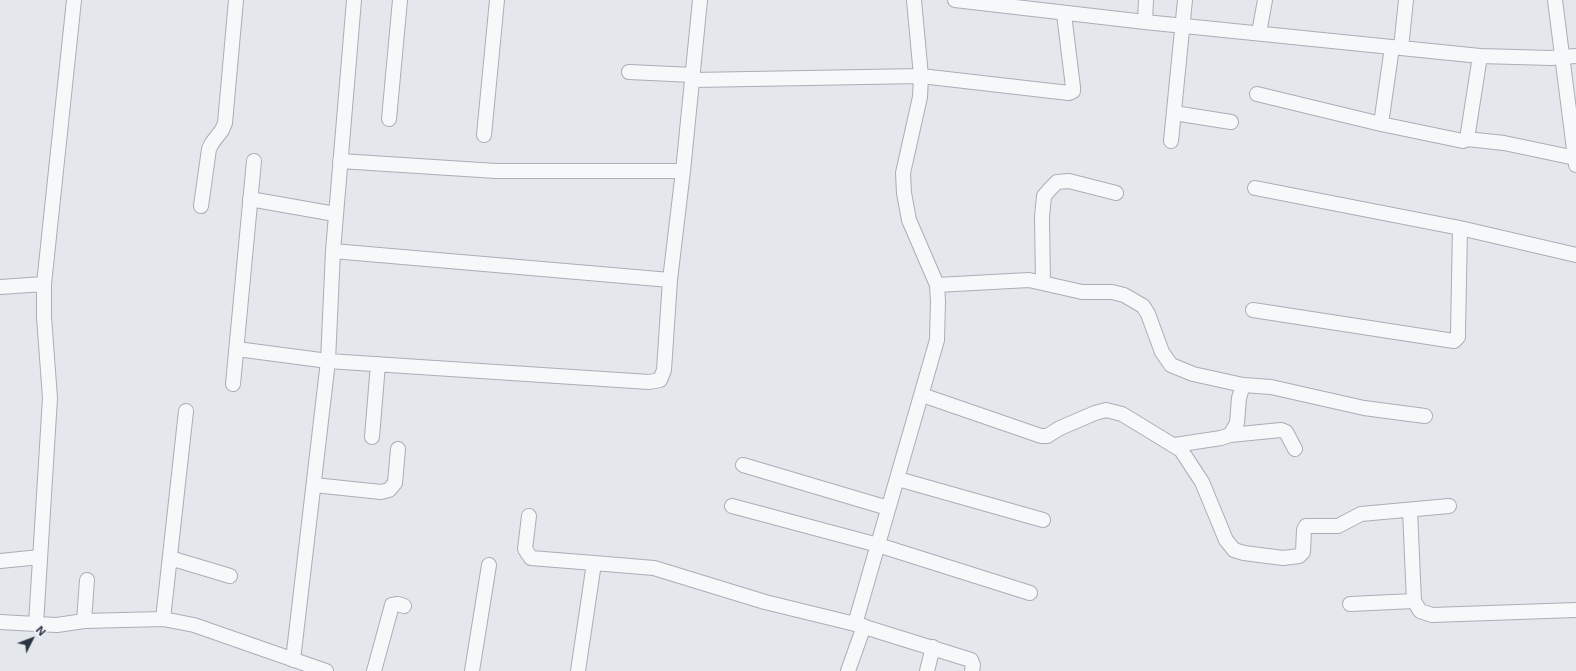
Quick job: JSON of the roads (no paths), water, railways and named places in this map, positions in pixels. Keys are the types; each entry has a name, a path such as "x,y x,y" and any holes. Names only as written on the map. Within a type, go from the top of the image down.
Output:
{"street":[{"path":"36,624 50,398 44,317 44,284 74,0"},
{"path":"201,206 209,149 225,123 236,0"},
{"path":"293,660 328,361 335,214 354,0"},
{"path":"389,119 400,0"},
{"path":"484,135 497,0"},
{"path":"236,349 328,361 649,382 660,380 664,370 670,280 684,171 700,0"},
{"path":"848,671 878,545 937,340 937,285 911,226 904,193 903,173 920,97 922,76 914,0"},
{"path":"955,0 1048,6 1064,14 1480,56 1569,57"},
{"path":"1145,22 1146,0"},
{"path":"1171,141 1185,0"},
{"path":"1259,33 1264,0"},
{"path":"1381,124 1406,0"},
{"path":"1257,94 1381,124 1463,141 1467,138 1518,146 1576,162 1569,57 1555,0"},
{"path":"629,72 693,78 922,76 1069,93 1073,91 1074,87 1064,14"},
{"path":"1467,138 1480,56"},
{"path":"1174,113 1231,122"},
{"path":"233,384 254,161"},
{"path":"340,162 496,170 684,171"},
{"path":"1043,283 1042,217 1044,196 1057,182 1069,181 1116,193"},
{"path":"1256,188 1460,228 1576,255"},
{"path":"250,199 335,214"},
{"path":"1253,310 1454,342 1458,337 1460,228"},
{"path":"333,251 670,280"},
{"path":"937,285 1029,280 1082,292 1112,292 1133,299 1143,306 1148,314 1162,352 1170,365 1193,374 1243,385 1270,387 1364,408 1425,416"},
{"path":"0,287 44,284"},
{"path":"372,436 378,364"},
{"path":"1230,435 1237,424 1239,398 1243,385"},
{"path":"922,395 1041,436 1047,436 1060,428 1094,413 1114,411 1122,414 1175,445 1191,462 1202,482 1226,540 1234,550 1283,558 1299,556 1303,552 1304,530 1306,526 1338,526 1361,514 1449,506"},
{"path":"163,618 186,410"},
{"path":"1175,445 1221,438 1230,435 1281,430 1286,432 1295,450"},
{"path":"314,485 381,492 389,490 395,483 398,449"},
{"path":"744,465 888,508"},
{"path":"898,479 1043,520"},
{"path":"732,506 878,545 1030,594"},
{"path":"1410,510 1414,601 1420,611 1432,615 1576,610"},
{"path":"529,516 525,549 531,558 654,568 766,602 860,625 933,647 970,660 973,665 972,671"},
{"path":"0,561 40,556"},
{"path":"170,558 230,576"},
{"path":"578,671 594,563"},
{"path":"472,671 489,565"},
{"path":"84,621 87,580"},
{"path":"1350,604 1414,601"},
{"path":"374,671 392,605 398,604 404,606"},
{"path":"0,622 57,625 84,621 163,618 194,625 326,671"},
{"path":"927,671 933,647"}]}
